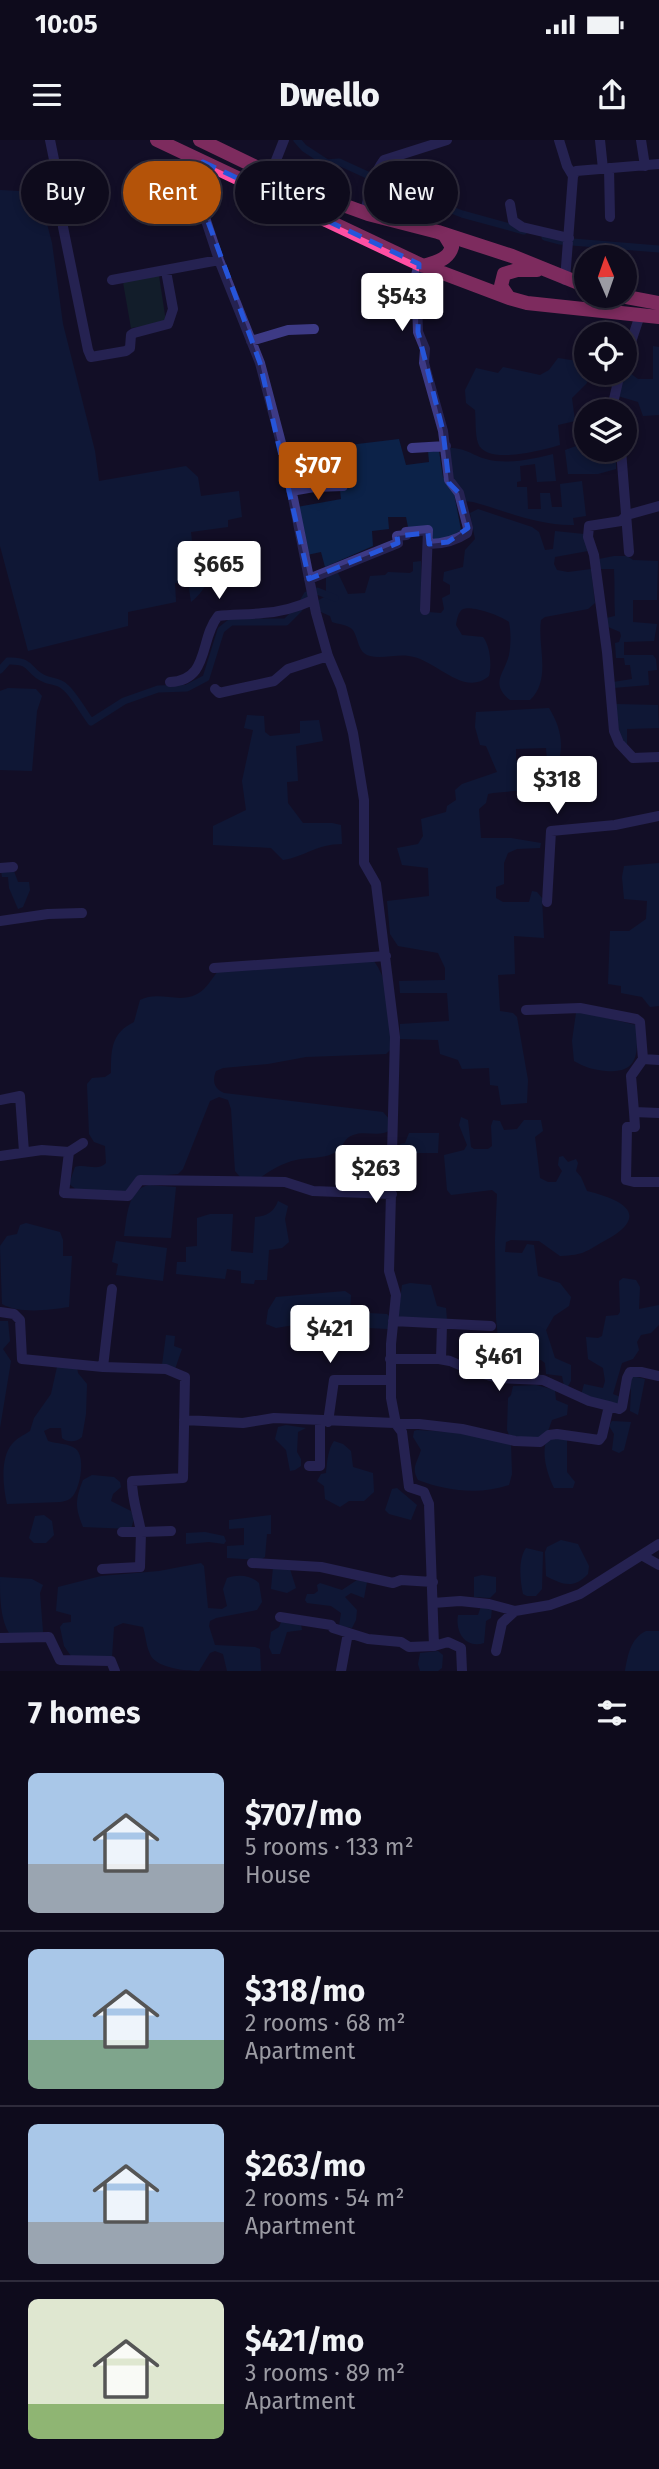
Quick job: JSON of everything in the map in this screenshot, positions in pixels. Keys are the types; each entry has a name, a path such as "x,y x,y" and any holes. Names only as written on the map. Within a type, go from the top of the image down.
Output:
{"highway":[{"path":"157,140 201,161"},
{"path":"200,140 245,161"},
{"path":"208,140 248,161"},
{"path":"221,171 421,265 509,298 527,303 659,317"},
{"path":"406,224 512,256 574,282"},
{"path":"421,265 440,261 450,254 452,247 444,234"},
{"path":"509,298 501,286 504,274 517,270 545,271"},
{"path":"637,299 659,303"}],"street":[{"path":"50,140 71,268 91,358 126,351 130,348 131,335 134,332 168,324 173,309 166,271"},
{"path":"276,161 284,140"},
{"path":"383,161 447,140"},
{"path":"559,140 573,176 565,279"},
{"path":"600,140 606,169 610,217"},
{"path":"641,140 645,166"},
{"path":"573,176 576,172 659,164"},
{"path":"509,204 513,221 522,227 569,238"},
{"path":"207,224 251,341 271,406 313,600 353,733 364,800 363,863 376,884 395,1037 389,1271 396,1296 390,1359 391,1398 396,1424 402,1432 409,1487 424,1492 429,1504 434,1646"},
{"path":"112,280 219,260"},
{"path":"421,265 416,275 418,332 425,349 424,363 446,446 449,480 459,493 468,528 467,533 461,537 448,542 429,544"},
{"path":"637,322 639,315"},
{"path":"251,341 288,330 314,329"},
{"path":"412,448 446,446"},
{"path":"622,462 629,552"},
{"path":"291,491 343,486"},
{"path":"659,506 627,515 621,521 589,526 588,530 607,652 614,731 626,752 633,758 659,757"},
{"path":"309,579 398,543 397,536 406,535 406,532 428,530 425,610"},
{"path":"170,682 184,681 192,676 218,616 263,614 313,600"},
{"path":"215,689 219,693 274,681 288,669 328,656"},
{"path":"547,901 551,831 615,825 659,816"},
{"path":"0,868 13,867"},
{"path":"0,921 48,914 82,913"},
{"path":"214,968 386,956"},
{"path":"526,1010 580,1008 640,1022 643,1059 631,1076 635,1127 626,1127 626,1180 659,1182"},
{"path":"643,1059 659,1060"},
{"path":"0,1100 20,1096 24,1152"},
{"path":"634,1112 659,1113"},
{"path":"0,1156 51,1150 69,1152 83,1143"},
{"path":"69,1152 64,1193 128,1196 140,1180 173,1179 285,1182 313,1191 392,1194"},
{"path":"103,1367 112,1289"},
{"path":"0,1312 14,1314 20,1320 22,1359 103,1367 166,1369 185,1377 183,1478 132,1481 132,1499 141,1532 140,1567 102,1569"},
{"path":"393,1321 491,1326"},
{"path":"441,1359 442,1324"},
{"path":"390,1359 441,1359 498,1378 543,1380 589,1401 619,1409 622,1407 626,1378 630,1372 659,1376"},
{"path":"309,1466 320,1465 324,1421 334,1380 391,1380"},
{"path":"184,1420 243,1423 274,1418 444,1426 515,1441 540,1442 549,1435 558,1434 598,1440 602,1436 609,1406"},
{"path":"122,1532 171,1531"},
{"path":"433,1603 460,1601 489,1604 515,1611 569,1599 659,1544"},
{"path":"643,1556 659,1565"},
{"path":"252,1563 321,1567 393,1583 401,1580 433,1581"},
{"path":"496,1651 502,1623 515,1611"},
{"path":"280,1617 331,1625 368,1639 401,1642 410,1647 449,1642 461,1648 462,1671"},
{"path":"341,1671 348,1633"},
{"path":"0,1638 50,1637 60,1660 111,1661 115,1671"}],"highlighted area":[{"path":"203,162 419,264 418,332 443,431 449,483 459,493 468,528 448,542 429,544 428,533 397,536 398,543 309,579 260,363 192,178"}],"green space":[{"path":"159,276 166,322 131,328 123,282"}],"water":[{"path":"0,190 21,192 21,224 47,224 63,324 95,451 99,481 186,466 198,477 201,496 239,491 242,517 228,520 228,527 191,532 194,560 209,558 210,571 201,593 191,602 188,582 175,583 176,602 128,612 128,626 28,651 0,546"},
{"path":"653,346 659,347 659,415 643,416 637,399 618,396 621,385 637,385 637,378 653,379"},
{"path":"558,358 574,360 574,385 585,385 572,398 574,421 558,425 560,445 503,455 483,450 477,439 475,410 466,403 465,390 476,368 498,373 503,367 540,375 549,370"},
{"path":"399,439 406,465 429,462 428,451 439,451 443,477 454,493 461,530 450,538 433,540 431,528 408,527 406,517 388,517 389,529 372,531 373,546 325,567 321,552 307,555 297,507 341,499 340,490 354,487 349,445"},
{"path":"574,447 574,462 616,462 616,469 598,474 568,474 565,450"},
{"path":"449,448 502,461 553,454 556,481 537,482 535,464 520,466 521,481 517,482 517,487 527,487 528,509 541,509 540,493 550,493 552,507 562,507 560,484 582,481 586,516 573,518 574,525 561,525 464,501 460,486 454,481"},
{"path":"478,509 532,527 539,532 545,550 553,549 555,531 584,534 588,551 555,557 554,564 557,570 568,572 591,569 595,603 588,609 541,620 542,672 537,692 530,700 510,700 500,688 500,678 509,655 510,638 509,622 500,617 473,608 463,609 459,614 456,625 462,635 483,637 490,655 489,676 479,682 469,683 419,659 366,654 360,648 352,629 332,622 330,616 321,612 317,601 326,596 326,576 337,571 348,594 365,593 370,576 385,575 388,572 410,573 413,571 413,562 421,561 422,589 428,612 441,613 444,609 442,598 450,594 450,585 443,581 444,572 463,567 465,550 475,539 470,513"},
{"path":"614,556 658,561 657,600 633,600 633,622 657,624 654,641 624,642 624,655 653,655 656,659 657,670 648,671 649,685 613,688 613,682 632,679 630,665 625,665 624,658 616,658 615,643 619,642 620,632 606,626 606,618 615,616 614,569 600,569 599,559"},
{"path":"8,688 36,689 42,696 37,711 32,771 0,770 0,691"},
{"path":"615,704 658,705 659,728 627,729 627,748 619,732"},
{"path":"549,708 560,733 559,760 547,760 546,748 516,749 516,761 542,761 541,772 548,773 549,780 556,786 554,790 543,795 537,794 535,789 488,794 486,803 479,809 481,838 511,838 541,843 540,848 517,849 508,853 504,863 504,884 496,887 496,898 503,902 529,902 532,891 537,892 542,898 544,938 514,936 515,974 498,975 500,1011 513,1013 517,1017 528,1080 527,1103 501,1105 498,1086 490,1085 489,1068 462,1069 458,1060 440,1054 438,1040 400,1039 400,1024 449,1021 447,993 400,993 399,981 445,980 445,968 438,953 398,946 390,934 387,901 429,896 428,868 402,865 397,848 418,844 423,836 421,819 446,812 447,806 456,800 455,790 462,784 497,772 486,746 480,745 475,727 476,712"},
{"path":"247,715 264,716 265,732 270,736 300,733 300,721 319,720 323,741 296,746 298,781 287,782 288,803 303,823 341,825 342,844 325,846 283,860 271,848 213,845 213,826 246,810 242,781 253,730 244,728"},
{"path":"659,863 659,1006 650,1007 642,997 621,993 621,986 608,984 610,931 629,931 646,919 647,901 624,899 624,866"},
{"path":"1,871 14,871 18,882 29,882 30,890 23,907 18,909 9,888 8,877 2,877"},
{"path":"374,961 387,992 391,1049 386,1054 306,1057 223,1068 216,1071 214,1081 216,1087 224,1093 383,1112 390,1120 390,1130 353,1135 334,1153 286,1163 257,1180 241,1178 235,1171 231,1109 228,1100 219,1097 210,1101 183,1169 178,1174 143,1177 128,1192 77,1190 69,1184 75,1167 99,1167 106,1163 105,1146 94,1142 89,1134 87,1084 92,1078 105,1077 111,1073 114,1043 121,1031 134,1022 140,1000 156,996 188,997 206,987 218,971"},
{"path":"576,1013 636,1025 636,1052 631,1065 617,1071 606,1071 589,1068 574,1061 572,1041"},
{"path":"461,1117 468,1120 471,1147 474,1149 488,1149 492,1146 493,1120 500,1121 504,1130 517,1129 524,1120 541,1120 543,1131 535,1137 540,1178 556,1182 562,1171 558,1165 559,1157 563,1156 568,1162 576,1159 576,1171 587,1191 620,1203 629,1215 628,1222 620,1231 589,1250 575,1255 560,1256 539,1241 506,1242 505,1252 522,1253 527,1244 534,1245 538,1276 560,1283 571,1297 569,1306 554,1316 546,1330 555,1358 571,1365 571,1381 567,1388 562,1376 546,1374 545,1363 541,1360 524,1361 512,1374 503,1374 501,1369 496,1318 497,1194 492,1190 451,1195 447,1190 444,1155 464,1150 467,1145 459,1125"},
{"path":"409,1133 439,1133 438,1153 402,1153 400,1144 405,1143"},
{"path":"149,1185 176,1187 171,1238 124,1236 132,1198 136,1192"},
{"path":"278,1201 288,1206 285,1219 289,1242 282,1248 269,1250 267,1280 255,1280 254,1284 241,1283 241,1271 227,1269 225,1279 176,1274 177,1262 186,1262 186,1247 197,1246 197,1218 210,1214 233,1214 231,1251 253,1253 255,1217 270,1213"},
{"path":"26,1223 60,1232 63,1256 72,1256 69,1307 26,1310 2,1304 0,1246 7,1236 17,1234 20,1225"},
{"path":"116,1241 167,1248 163,1281 116,1275 118,1264 112,1262"},
{"path":"623,1278 636,1280 640,1287 639,1309 659,1305 659,1325 651,1333 641,1335 637,1342 639,1350 633,1359 622,1363 613,1394 623,1398 622,1405 581,1395 584,1384 603,1388 603,1368 588,1359 586,1337 602,1336 606,1316 618,1315 620,1312 619,1281"},
{"path":"402,1285 431,1285 437,1306 446,1308 447,1320 403,1321 398,1316"},
{"path":"345,1291 351,1295 350,1312 387,1314 390,1317 388,1329 350,1327 334,1330 300,1324 276,1328 266,1324 268,1310 276,1297"},
{"path":"0,1321 8,1321 10,1341 3,1349 11,1361 0,1428"},
{"path":"166,1335 175,1336 174,1346 182,1349 175,1369 162,1365"},
{"path":"57,1367 77,1367 78,1373 87,1384 82,1437 70,1441 62,1438 61,1428 44,1431 48,1441 70,1446 79,1453 81,1474 77,1488 71,1498 65,1501 7,1504 4,1464 8,1450 14,1442 30,1431 34,1418 51,1394"},
{"path":"632,1376 645,1379 638,1415 630,1411 629,1385"},
{"path":"536,1385 555,1390 556,1400 568,1405 567,1415 552,1420 547,1434 539,1441 509,1435 508,1398 513,1386"},
{"path":"612,1421 631,1422 624,1450 619,1453 612,1450 614,1434 609,1426"},
{"path":"286,1425 306,1428 298,1432 297,1452 301,1466 290,1471 286,1450 275,1439 278,1427"},
{"path":"414,1431 468,1433 511,1444 512,1474 509,1485 475,1491 440,1487 418,1480 415,1469 421,1450 413,1437"},
{"path":"547,1438 567,1439 567,1472 575,1482 573,1488 554,1488 546,1463"},
{"path":"334,1441 351,1451 353,1467 373,1473 374,1492 364,1501 349,1501 340,1507 325,1499 324,1486 317,1481 321,1474 326,1473 329,1452"},
{"path":"92,1475 114,1477 120,1482 121,1487 113,1494 111,1501 131,1511 134,1519 131,1529 83,1527 77,1509 77,1498 83,1480"},
{"path":"397,1488 417,1505 411,1520 389,1514 385,1510 392,1489"},
{"path":"44,1515 52,1521 54,1535 46,1543 34,1543 29,1538 35,1516"},
{"path":"271,1515 271,1534 267,1534 265,1557 260,1560 227,1558 227,1546 244,1545 244,1528 229,1529 229,1520"},
{"path":"205,1532 224,1536 226,1541 224,1544 186,1544 186,1533"},
{"path":"561,1540 578,1544 589,1566 588,1574 573,1584 558,1582 546,1576 547,1547"},
{"path":"526,1548 543,1552 542,1589 536,1596 523,1594 521,1564"},
{"path":"201,1563 204,1566 208,1608 222,1609 227,1606 223,1589 227,1578 244,1576 259,1583 262,1602 257,1610 216,1618 210,1621 209,1626 215,1645 260,1649 261,1671 227,1671 223,1654 215,1651 210,1653 199,1671 166,1666 151,1656 143,1627 123,1623 114,1627 112,1657 73,1659 64,1646 60,1627 63,1623 71,1622 71,1615 56,1611 58,1587 101,1576 159,1571"},
{"path":"273,1567 290,1569 296,1588 287,1593 271,1589"},
{"path":"0,1577 32,1579 43,1585 40,1593 43,1632 10,1635 2,1615"},
{"path":"474,1577 496,1577 496,1592 490,1598 474,1597"},
{"path":"357,1580 367,1582 364,1598 351,1593 345,1597 357,1610 352,1628 339,1626 341,1613 331,1606 307,1603 305,1600 307,1594 318,1591 317,1585 320,1583 342,1590"},
{"path":"481,1606 492,1608 491,1618 486,1621 484,1643 472,1644 460,1633 458,1615 478,1615"},
{"path":"282,1620 301,1624 302,1630 287,1632 280,1654 272,1654 269,1647 271,1632 279,1627"},
{"path":"646,1631 659,1631 659,1671 625,1671 633,1643"},
{"path":"438,1651 443,1655 442,1668 438,1671 420,1671 420,1653"}],"waterway":[{"path":"297,140 327,163 339,162 462,214 524,231"},
{"path":"545,237 560,241 659,249"},
{"path":"0,670 8,661 26,664 39,676 65,687 91,722 124,701 158,689 187,688 206,678 221,630 231,622 286,622 299,609 307,595 317,591 335,598"}]}
